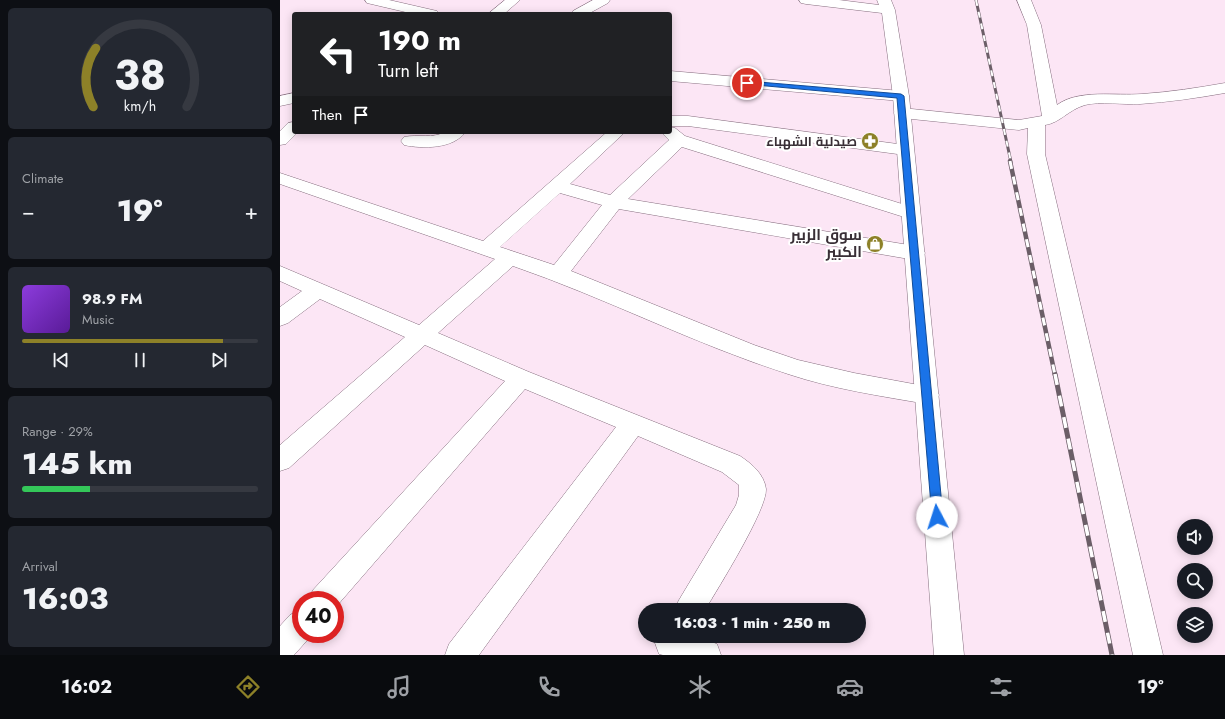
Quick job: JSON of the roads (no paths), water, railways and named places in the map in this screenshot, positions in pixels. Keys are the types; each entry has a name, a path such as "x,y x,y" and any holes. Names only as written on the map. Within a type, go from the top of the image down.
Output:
{"street":[{"path":"372,0 400,10 416,12"},
{"path":"498,12 513,0"},
{"path":"582,12 603,0"},
{"path":"806,0 886,5 901,104 949,655"},
{"path":"1024,0 1034,25 1044,120 1036,154 1148,655"},
{"path":"672,76 901,104 1014,125 1044,120 1066,107 1085,100 1138,99 1186,95 1225,88"},
{"path":"280,101 292,98"},
{"path":"672,121 905,150"},
{"path":"280,140 292,129"},
{"path":"410,142 442,141 454,134"},
{"path":"486,249 615,134"},
{"path":"558,274 614,202 674,136 911,213"},
{"path":"280,178 558,274 746,351 796,368 854,382 927,395"},
{"path":"557,186 614,202 914,253"},
{"path":"280,460 510,257"},
{"path":"280,273 521,378 731,464 744,472 752,483 753,497 747,511 693,603"},
{"path":"280,318 317,290"},
{"path":"331,591 521,378"},
{"path":"460,655 632,424"},
{"path":"280,648 292,635"},
{"path":"669,644 706,655"}],"railway":[{"path":"976,0 1011,162"},
{"path":"1010,161 1055,375"},
{"path":"1055,374 1112,655"}],"place":[{"name":"صيدلية الشهباء","path":"870,141"},
{"name":"سوق الزبير الكبير","path":"875,244"}]}
